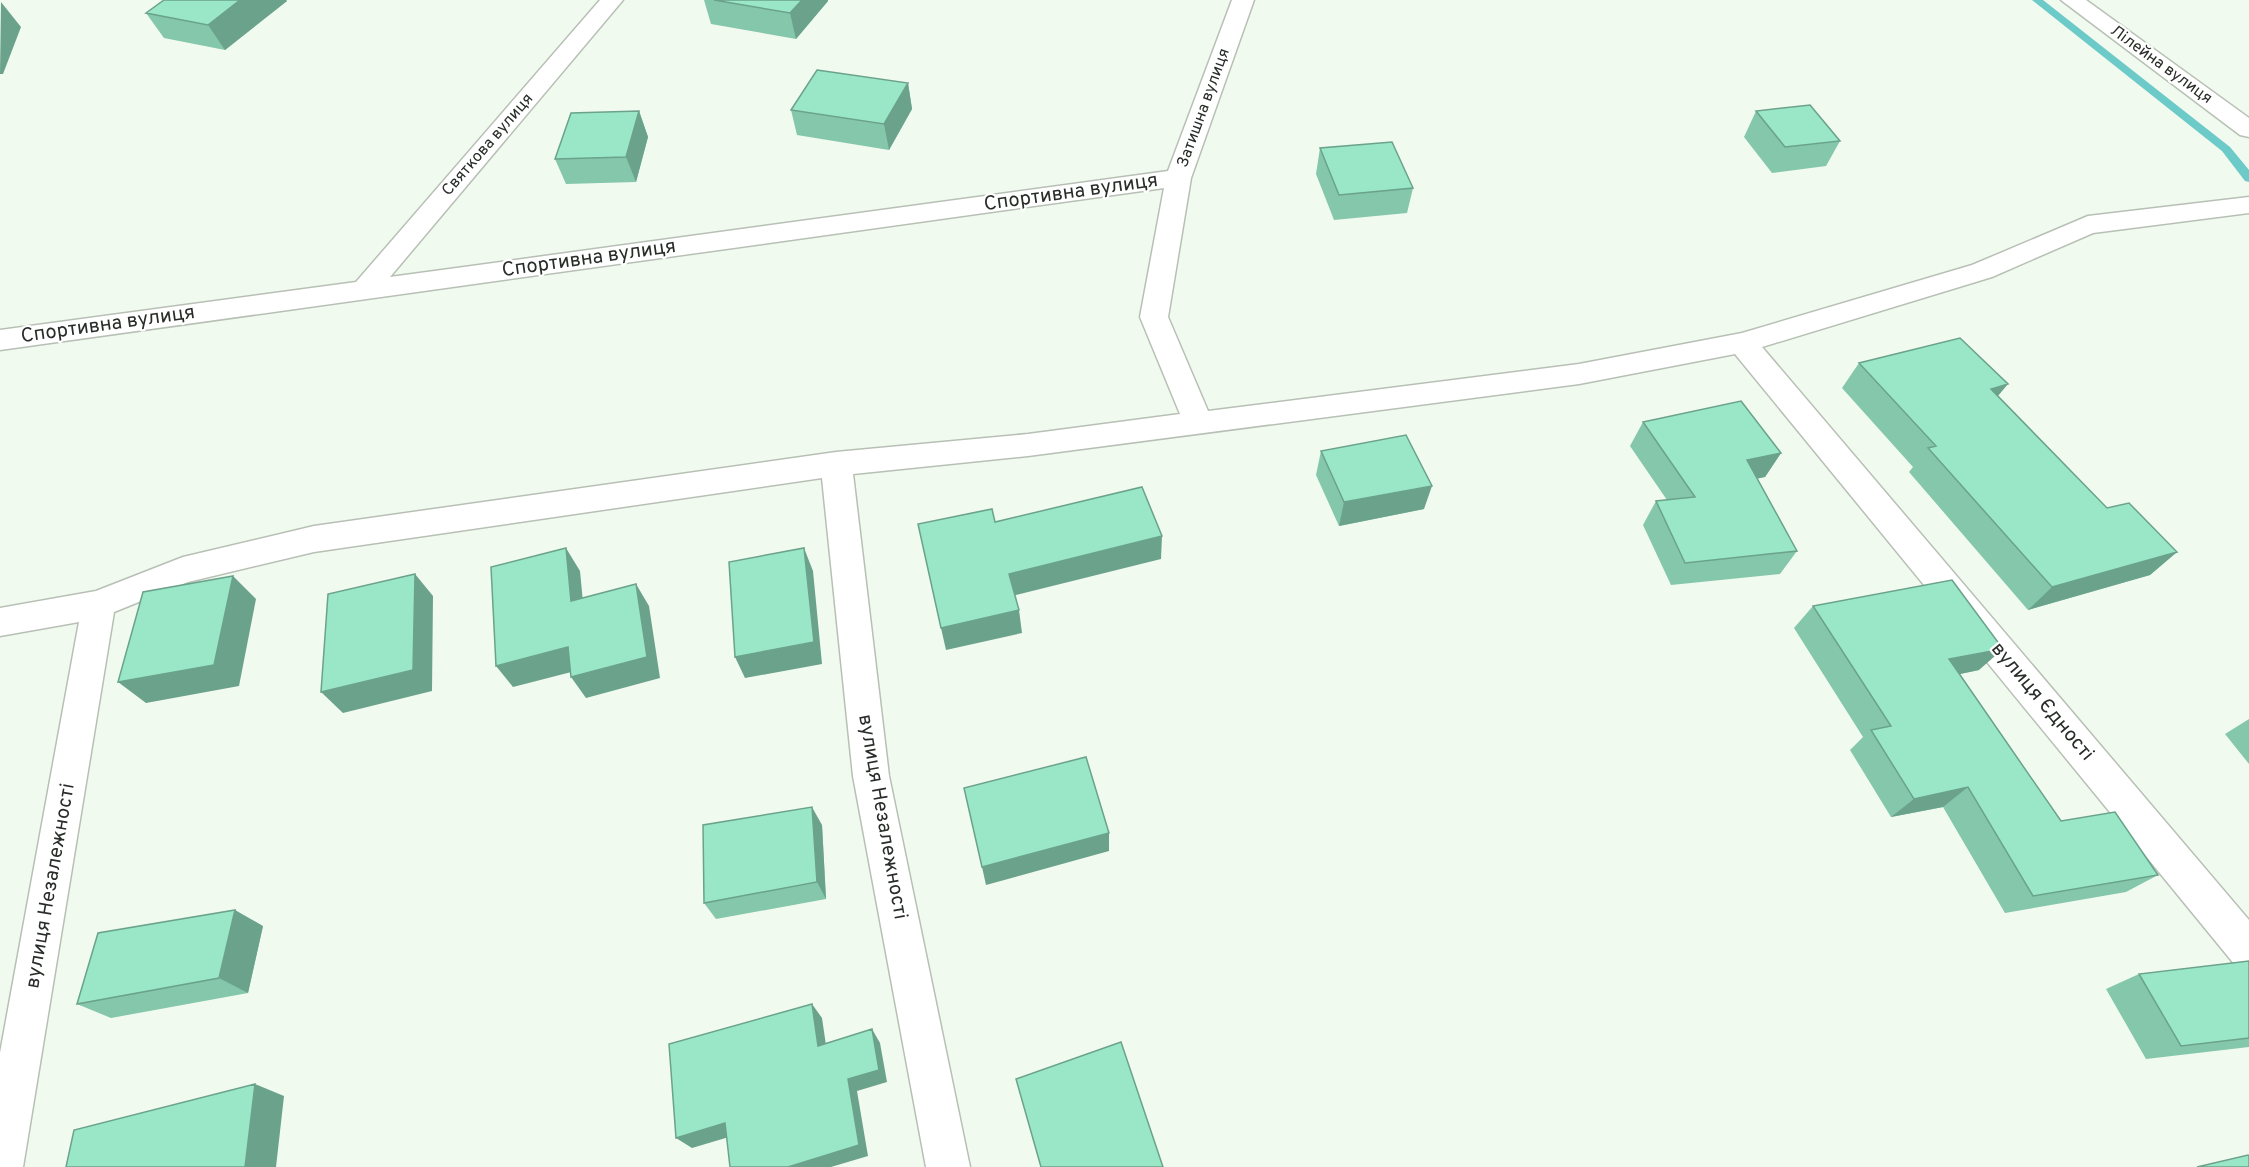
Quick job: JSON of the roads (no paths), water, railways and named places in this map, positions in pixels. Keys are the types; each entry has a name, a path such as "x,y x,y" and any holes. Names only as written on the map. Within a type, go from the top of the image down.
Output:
{"street":[{"name":"Святкова вулиця","path":"364,290 612,0"},
{"name":"Затишна вулиця","path":"1199,424 1154,317 1178,178 1242,0"},
{"name":"Лілейна вулиця","path":"2072,0 2249,130"},
{"name":"Спортивна вулиця","path":"0,340 1178,178"},
{"path":"0,622 99,604 183,570 314,539 836,464 1028,445 1579,374 1742,343 1982,271 2088,225 2249,205"},
{"name":"вулиця Єдності","path":"1742,343 2249,951"},
{"name":"вулиця Незалежності","path":"836,464 871,776 948,1167"},
{"name":"вулиця Незалежності","path":"2,1167 99,604"}],"waterway":[{"path":"2037,0 2226,149 2249,178"}]}
